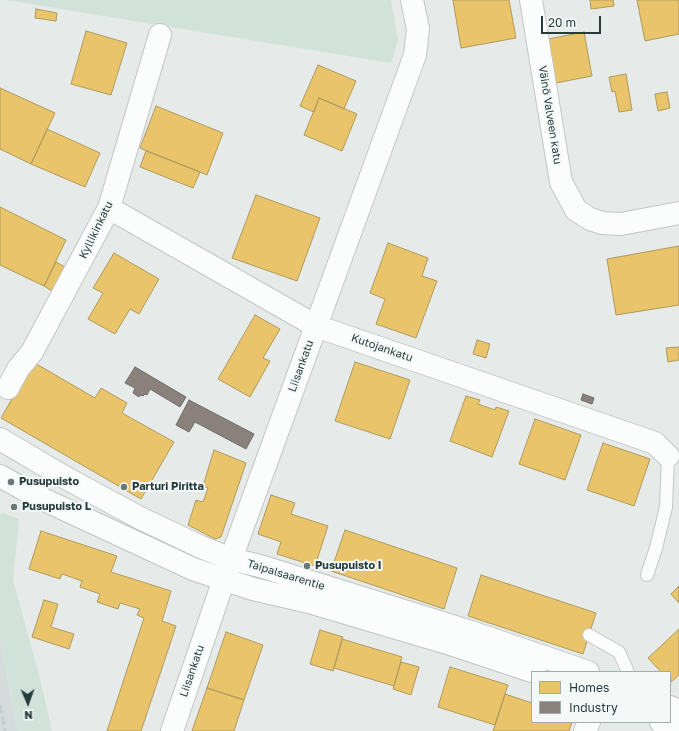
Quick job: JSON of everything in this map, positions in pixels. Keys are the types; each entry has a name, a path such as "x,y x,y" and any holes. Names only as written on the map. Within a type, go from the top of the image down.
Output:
{"street":[{"name":"Liisankatu","path":"172,731 223,580 415,55 418,29 412,0"},
{"name":"Väinö Valveen katu","path":"532,0 561,182 576,210 590,219 602,224 621,224 679,214"},
{"name":"Kyllikinkatu","path":"8,388 18,369 32,352 109,208 160,35"},
{"name":"Kutojankatu","path":"109,208 316,326 655,443 668,456"},
{"name":"Taipalsaarentie","path":"0,439 66,478 140,518 201,547 231,559 260,566 471,632 585,671"},
{"name":"Taipalsaarentie","path":"0,476 42,499 193,569 223,580 253,589 309,602 457,646 532,671"},
{"path":"663,723 679,731"}],"lane":[{"path":"647,575 656,548 666,507 668,456"},
{"path":"589,635 619,652 628,671"}],"shaded area":[{"path":"6,0 391,0 398,40 391,63"},
{"path":"3,513 19,519 13,580 40,679 52,731 18,731 16,724 0,639 0,514"},
{"path":"0,639 16,724 18,731 0,731"}],"building: Homes":[{"path":"453,0 509,0 516,38 461,48"},
{"path":"590,0 613,0 614,6 591,9"},
{"path":"637,0 679,0 679,34 645,41"},
{"path":"36,9 57,13 56,21 35,18"},
{"path":"86,31 127,43 111,95 71,84"},
{"path":"584,32 592,76 556,83 548,39"},
{"path":"318,65 356,81 344,109 319,98 314,112 300,106"},
{"path":"626,74 632,110 619,112 615,91 612,92 609,77"},
{"path":"0,88 55,113 31,164 0,149"},
{"path":"667,92 670,108 658,111 655,94"},
{"path":"319,98 357,114 342,151 304,135"},
{"path":"156,106 223,133 207,175 140,148"},
{"path":"47,129 100,153 85,187 31,164"},
{"path":"146,151 200,172 193,188 140,167"},
{"path":"256,195 320,218 297,281 232,258"},
{"path":"0,207 66,240 44,286 0,265"},
{"path":"388,243 428,258 422,276 437,281 416,338 376,324 385,299 370,293"},
{"path":"679,246 679,305 616,315 607,259"},
{"path":"114,253 159,279 139,314 130,309 115,334 88,319 103,293 93,288"},
{"path":"56,262 65,267 52,291 44,286"},
{"path":"255,315 280,329 263,358 270,361 250,397 218,379"},
{"path":"477,340 490,344 486,358 473,354"},
{"path":"679,347 679,360 668,362 666,348"},
{"path":"33,362 95,398 101,388 127,403 122,413 174,442 141,499 1,418"},
{"path":"355,362 410,380 390,439 335,421"},
{"path":"466,396 480,400 478,404 495,410 496,407 509,411 492,457 450,441"},
{"path":"535,419 581,435 565,480 519,464"},
{"path":"603,443 650,459 634,506 587,490"},
{"path":"214,450 246,463 221,537 215,539 188,525 196,500 203,502 208,488 203,486"},
{"path":"271,495 295,503 291,514 328,526 315,566 277,554 281,542 258,534"},
{"path":"345,530 457,568 444,609 331,571"},
{"path":"41,531 117,556 111,572 171,591 162,621 176,626 141,731 107,731 144,618 137,615 140,609 120,603 118,609 97,602 100,594 80,587 82,581 62,574 60,579 29,569"},
{"path":"481,575 596,613 583,654 468,616"},
{"path":"679,586 679,603 671,594"},
{"path":"44,600 58,604 51,627 74,634 69,649 32,637"},
{"path":"679,629 679,675 671,682 671,671 660,671 648,658"},
{"path":"320,630 343,637 333,671 310,664"},
{"path":"226,632 263,645 244,700 207,688"},
{"path":"342,639 402,657 394,686 334,668"},
{"path":"401,662 419,667 411,695 393,689"},
{"path":"450,667 508,685 495,725 438,707"},
{"path":"207,688 244,700 234,731 192,731"},
{"path":"505,694 531,703 531,723 572,723 569,731 493,731"}],"building: Industry":[{"path":"135,367 186,397 180,407 150,389 147,395 140,395 139,397 133,393 135,388 125,383"},
{"path":"583,394 594,398 592,404 581,400"},
{"path":"189,400 254,434 246,449 195,422 189,432 176,425"}],"railway":[{"path":"0,705 5,731"}],"place":[{"name":"Pusupuisto","path":"11,482"},
{"name":"Parturi Piritta","path":"124,487"},
{"name":"Pusupuisto L","path":"14,507"},
{"name":"Pusupuisto I","path":"307,566"}]}
